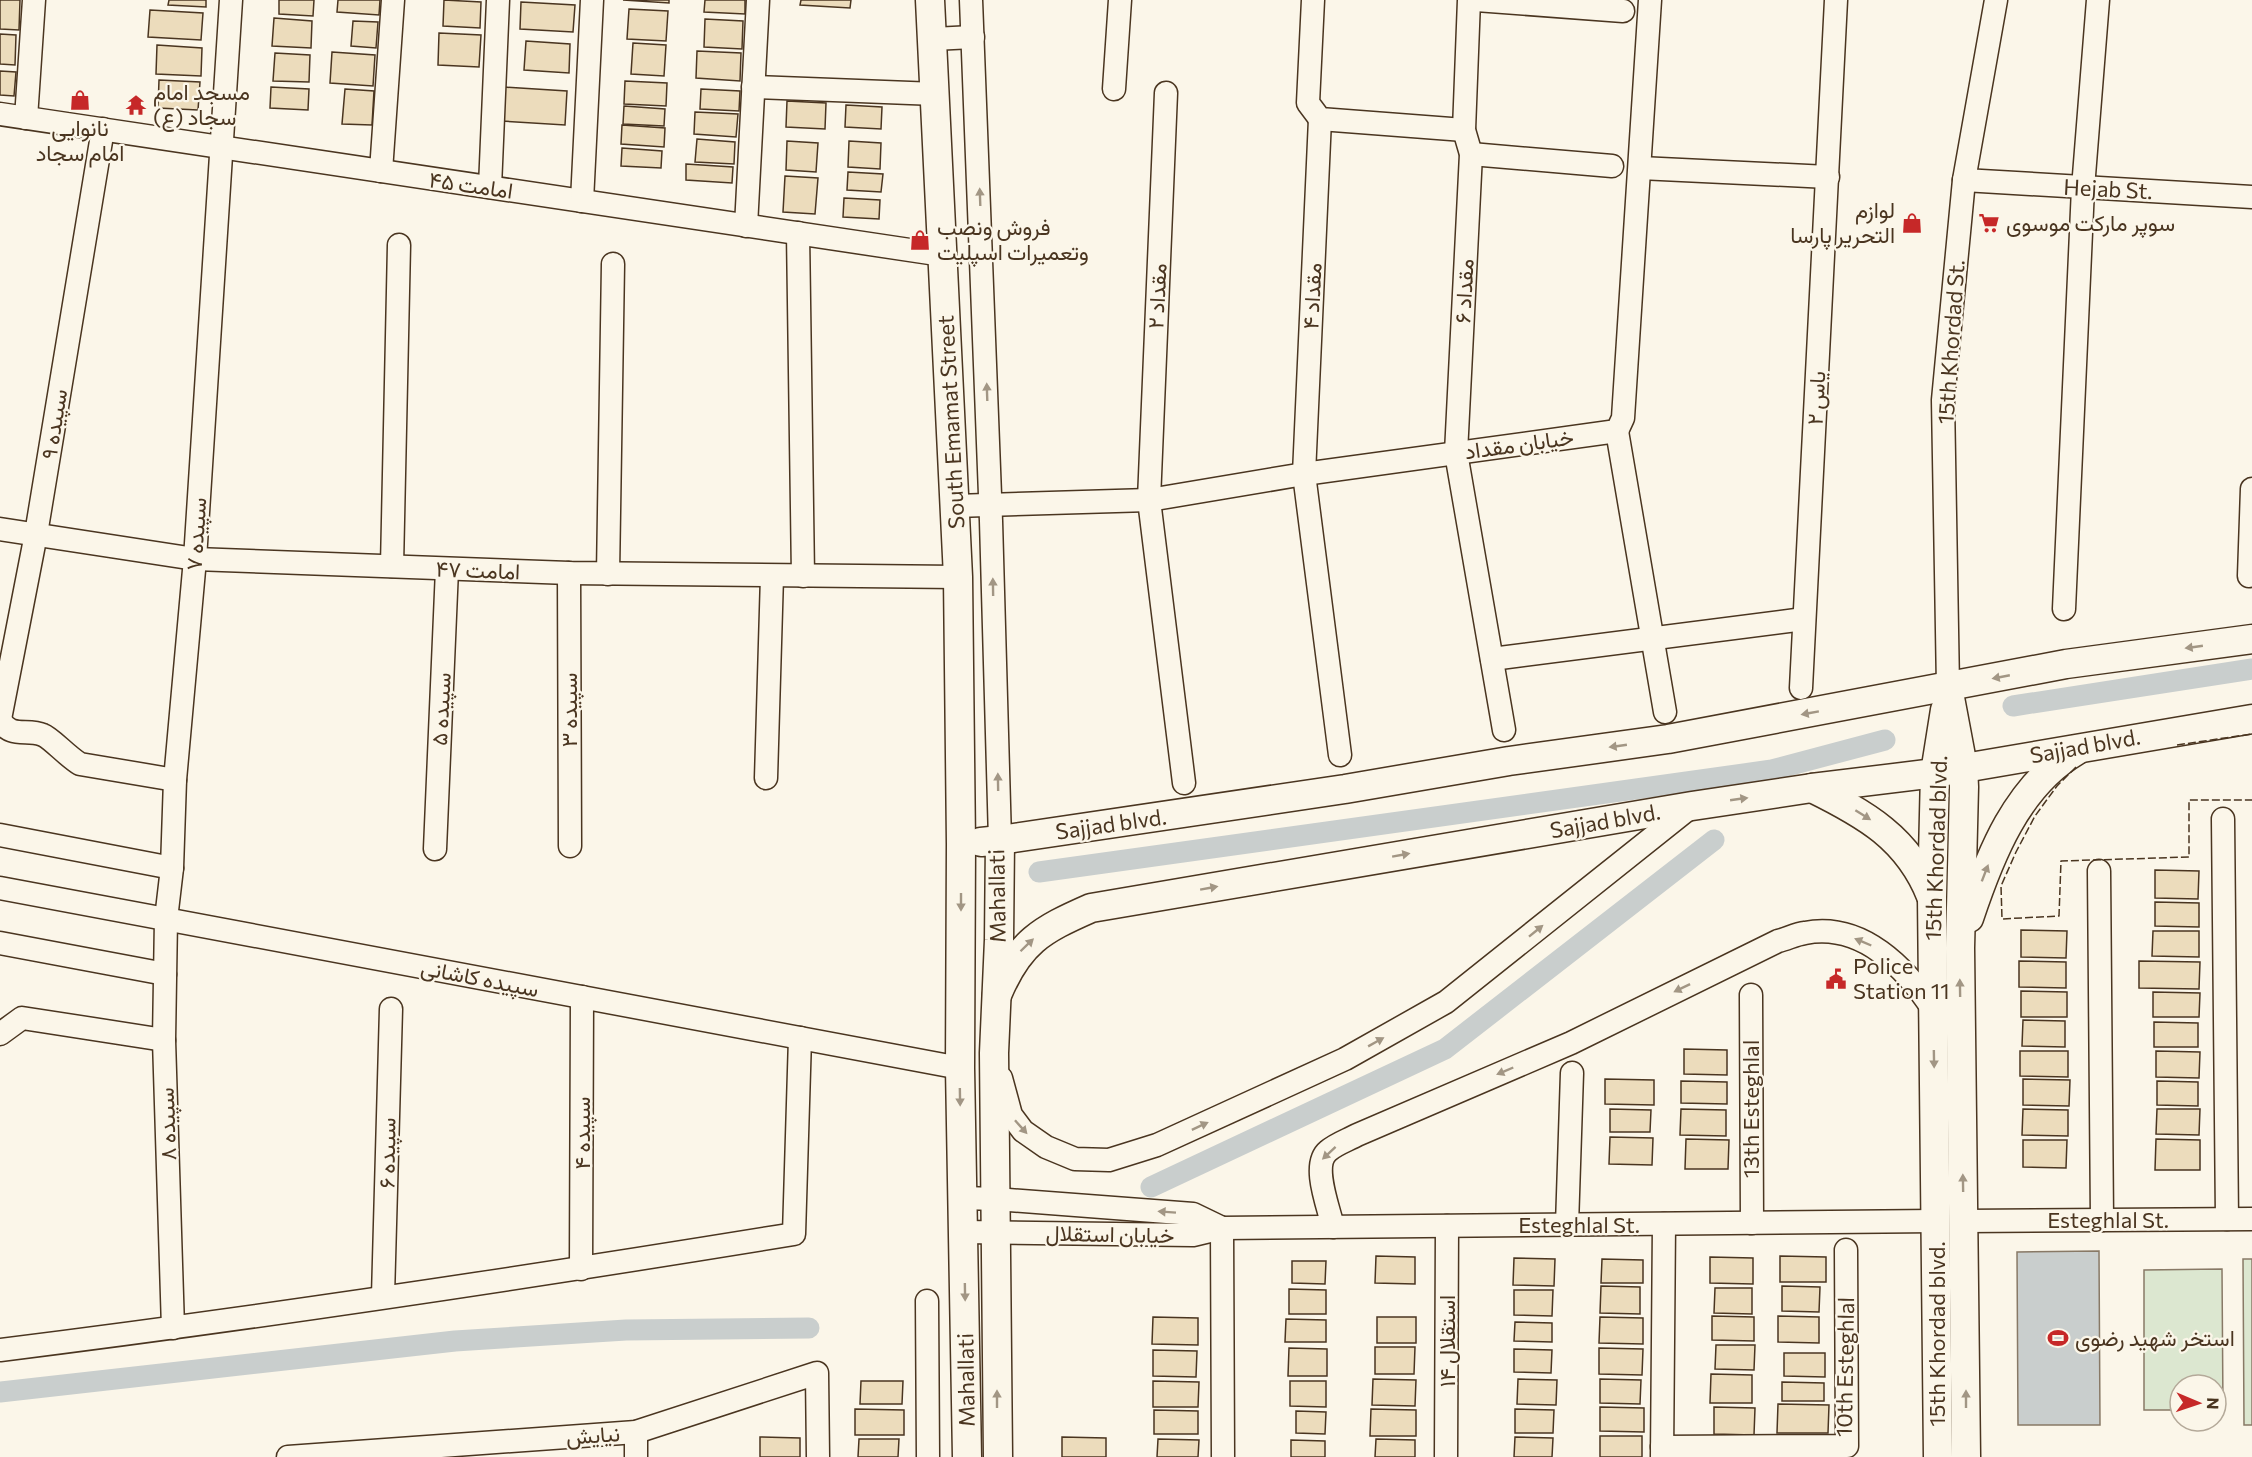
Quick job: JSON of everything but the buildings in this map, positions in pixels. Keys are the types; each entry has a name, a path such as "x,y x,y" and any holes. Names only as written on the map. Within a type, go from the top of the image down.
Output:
{"main road":[{"name":"South Emamat Street","path":"930,0 958,577 961,844"},
{"name":"Sajjad blvd.","path":"1000,840 1346,789 1509,761 1668,739 2066,664 2252,639"},
{"name":"15th Khordad blvd.","path":"1938,1457 1950,1221 1964,787 1963,767 1948,687"},
{"name":"15th Khordad blvd.","path":"1948,687 1935,773 1932,897 1934,1011 1966,1457"},
{"name":"Sajjad blvd.","path":"997,995 1007,970 1018,954 1039,933 1091,908 1692,806 1935,773 2252,718"},
{"path":"1960,948 1986,868 2012,818 2029,792 2048,771 2085,746"},
{"path":"1812,788 1881,827 1915,864 1932,897"},
{"name":"Mahallati","path":"967,1457 960,1068 961,844 1000,840 999,940 994,1053 998,1457"}],"street":[{"path":"26,118 34,0"},
{"name":"سپیده ۷","path":"166,920 172,868 175,780 195,559 231,0"},
{"path":"381,171 393,0"},
{"path":"490,188 498,0"},
{"path":"746,226 758,0"},
{"path":"971,0 991,503 1000,840"},
{"path":"1114,89 1120,0"},
{"name":"مقداد ۴","path":"1313,0 1314,111 1304,474 1340,755"},
{"name":"مقداد ۶","path":"1469,0 1464,130 1471,154 1456,453 1504,730"},
{"path":"1476,0 1623,11"},
{"path":"1650,0 1623,418 1617,430 1665,712"},
{"name":"یاس ۲","path":"1801,688 1836,0"},
{"name":"15th Khordad St.","path":"1948,687 1943,400 1964,180 1996,0"},
{"path":"2064,609 2083,188 2098,0"},
{"path":"582,201 592,4"},
{"path":"933,39 973,37"},
{"path":"753,87 936,94"},
{"name":"مقداد ۲","path":"1166,93 1149,500 1184,783"},
{"path":"1314,111 1464,130"},
{"name":"امامت ۴۵","path":"0,114 943,255"},
{"name":"سپیده ۹","path":"0,720 36,534 103,129"},
{"path":"1471,154 1612,166"},
{"path":"1640,168 1828,177"},
{"name":"Hejab St.","path":"1964,180 2252,197"},
{"path":"798,233 803,576"},
{"path":"392,566 399,245"},
{"path":"608,574 613,264"},
{"name":"خیابان مقداد","path":"955,506 991,503 1149,500 1304,474 1617,430"},
{"path":"2249,576 2252,489"},
{"name":"امامت ۴۷","path":"0,529 195,559 608,574 958,577"},
{"name":"سپیده ۵","path":"435,849 447,569"},
{"name":"سپیده ۳","path":"569,573 570,846"},
{"path":"766,778 772,576"},
{"path":"1492,659 1804,619"},
{"path":"0,720 4,728 44,735 68,758 80,764 175,780"},
{"path":"994,1053 1011,1114 1023,1131 1046,1147 1075,1159 1109,1160 1157,1145 1345,1059 1446,1002 1692,806"},
{"path":"2223,819 2227,1219"},
{"path":"0,834 172,868"},
{"path":"2099,871 2102,1220"},
{"name":"سپیده کاشانی","path":"0,888 960,1068"},
{"name":"سپیده ۸","path":"166,920 164,1040 173,1328"},
{"path":"1334,1227 1322,1181 1321,1162 1327,1151 1357,1135 1571,1043 1778,941 1805,933 1827,932 1868,944 1890,958 1906,973 1934,1011"},
{"path":"0,943 165,974"},
{"name":"13th Esteghlal","path":"1751,995 1752,1223"},
{"name":"سپیده ۴","path":"581,1269 582,997"},
{"name":"سپیده ۶","path":"383,1296 391,1009"},
{"path":"0,1034 22,1018 164,1040"},
{"path":"0,1350 173,1328 581,1269 794,1234 800,1038"},
{"path":"1567,1225 1572,1072"},
{"path":"963,1198 1193,1214 1222,1228 1223,1455"},
{"name":"Esteghlal St.","path":"1222,1228 2252,1219"},
{"path":"1662,1452 1664,1224"},
{"name":"استقلال ۱۴","path":"1446,1457 1447,1226"},
{"name":"خیابان استقلال","path":"964,1232 1194,1235 1222,1228"},
{"name":"10th Esteghlal","path":"1662,1452 1846,1446 1846,1250"},
{"path":"927,1300 928,1457"},
{"name":"نیایش","path":"288,1457 454,1451 636,1432 817,1373 818,1457"},
{"path":"636,1432 636,1457"}],"green space":[{"path":"2243,1259 2252,1259 2252,1425 2244,1425"},
{"path":"2222,1269 2223,1373 2168,1373 2168,1410 2144,1410 2144,1270"}],"shaded area":[{"name":"استخر شهید رضوی","path":"2099,1251 2100,1425 2018,1425 2017,1252"}],"waterway":[{"path":"2013,706 2252,669"},
{"path":"1039,872 1772,770 1885,740"},
{"path":"1151,1187 1445,1049 1714,840"},
{"path":"0,1392 455,1341 626,1330 809,1328"}],"fence":[{"path":"2177,745 2252,734"},
{"path":"2076,767 2057,786 2035,816 2016,852 2001,886 2002,919 2059,916 2061,861 2189,857 2189,800 2252,800"}],"place":[{"name":"نانوایی امام سجاد","path":"80,100"},
{"name":"مسجد امام سجاد (ع)","path":"136,105"},
{"name":"لوازم التحریر پارسا","path":"1912,223"},
{"name":"سوپر مارکت موسوی","path":"1989,223"},
{"name":"فروش ونصب وتعمیرات اسپلیت","path":"920,240"},
{"name":"Police Station 11","path":"1836,979"},
{"name":"استخر شهید رضوی","path":"2058,1338"}]}
